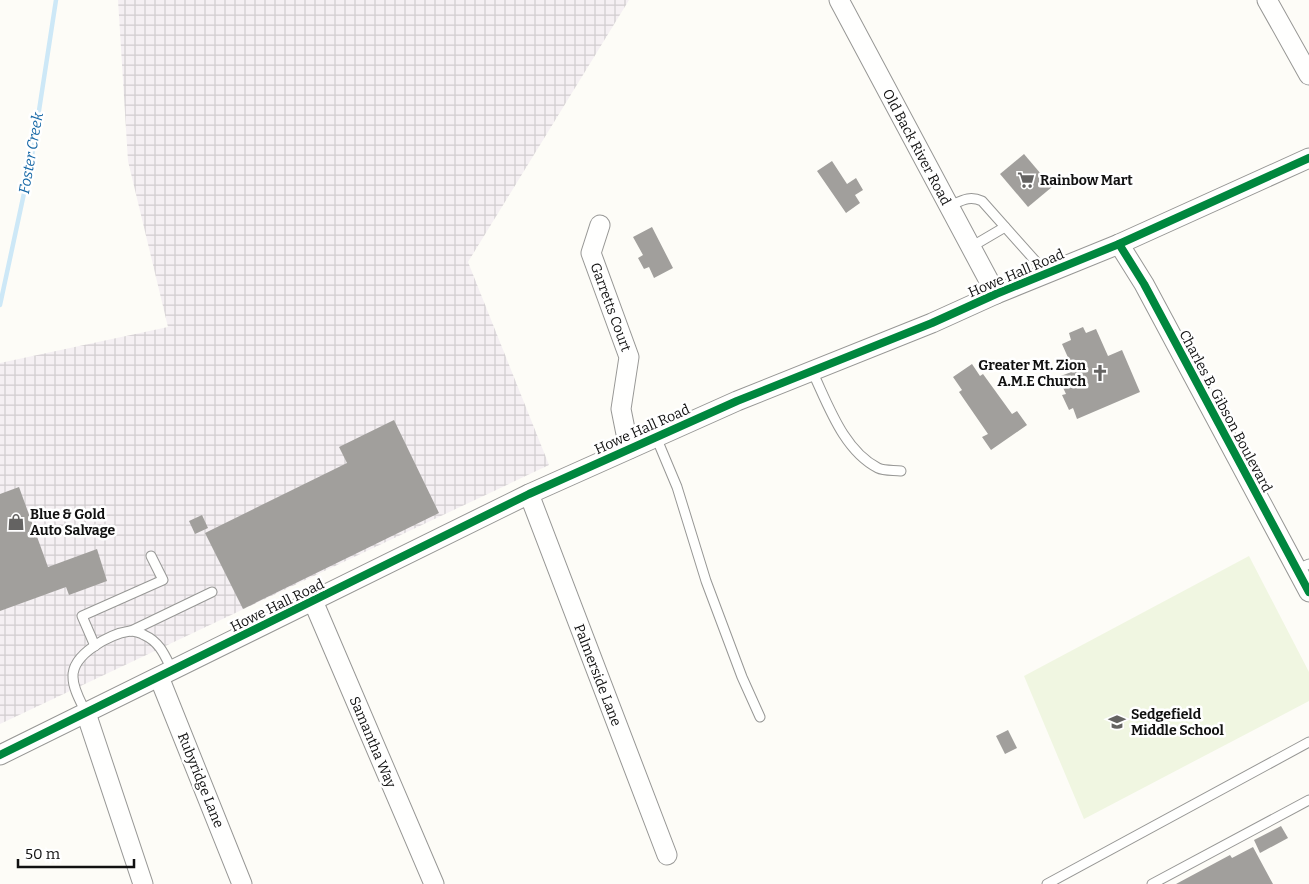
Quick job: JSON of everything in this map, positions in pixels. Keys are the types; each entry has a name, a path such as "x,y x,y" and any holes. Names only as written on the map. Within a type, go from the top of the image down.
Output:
{"street":[{"name":"Old Back River Road","path":"839,0 996,294"},
{"path":"1267,0 1309,75"},
{"name":"Howe Hall Road","path":"0,755 529,494 656,437 1119,244 1309,158"},
{"name":"Garretts Court","path":"600,224 591,253 629,357 621,409 629,449"},
{"name":"Charles B. Gibson Boulevard","path":"1119,244 1144,284 1303,567 1309,592"},
{"name":"Palmerside Lane","path":"529,494 667,856"},
{"name":"Samantha Way","path":"313,601 434,884"},
{"name":"Rubyridge Lane","path":"166,674 242,884"},
{"path":"86,714 143,884"}],"lane":[{"path":"949,206 967,198 975,198 982,201 1047,274"},
{"path":"971,247 1005,227"},
{"path":"812,371 838,425 861,456 880,470 901,471"},
{"path":"656,437 677,487 716,607 742,677 760,717"},
{"path":"95,646 82,616 163,580 151,556"},
{"path":"86,714 73,676 74,668 83,653 212,592"},
{"path":"131,631 145,635 160,645 166,674"},
{"path":"1047,884 1309,742"},
{"path":"1152,884 1309,800"}],"shaded area":[{"path":"118,0 629,0 468,262 549,465 0,724 0,363 168,327 128,161"}],"green space":[{"path":"1249,556 1309,672 1309,701 1084,819 1024,676"}],"building":[{"name":"Rainbow Mart","path":"1024,154 1052,187 1028,207 1000,174"},
{"path":"832,161 847,184 856,178 863,190 855,195 860,203 846,213 817,171"},
{"path":"652,227 673,268 654,278 649,267 644,269 638,258 643,255 633,237"},
{"name":"Greater Mt. Zion A.M.E Church","path":"1083,327 1086,333 1096,329 1108,356 1122,350 1140,392 1077,419 1073,408 1069,410 1062,395 1066,394 1058,377 1074,371 1062,344 1071,340 1069,333"},
{"name":"Greater Mt. Zion A.M.E Church","path":"972,364 980,376 983,374 1012,414 1017,411 1027,425 991,450 982,437 988,434 959,392 962,390 953,377"},
{"path":"394,420 439,513 243,609 205,533 347,463 339,447"},
{"name":"Blue & Gold Auto Salvage","path":"19,487 48,567 97,549 107,581 69,595 66,587 0,611 0,494"},
{"path":"202,515 208,528 195,534 189,521"},
{"path":"1008,730 1017,748 1005,754 996,736"},
{"path":"1281,826 1288,838 1260,853 1254,840"},
{"path":"1253,847 1273,884 1176,884 1230,855 1232,858"}],"waterway":[{"name":"Foster Creek","path":"0,305 32,156 56,0"}],"cycle path":[{"path":"0,755 529,494 737,401 932,323 996,294 1119,244 1309,158"},
{"path":"1119,244 1144,284 1309,592"}],"place":[{"name":"Rainbow Mart","path":"1026,180"},
{"name":"Greater Mt. Zion A.M.E Church","path":"1100,373"},
{"name":"Blue & Gold Auto Salvage","path":"16,522"},
{"name":"Sedgefield Middle School","path":"1117,722"}]}
